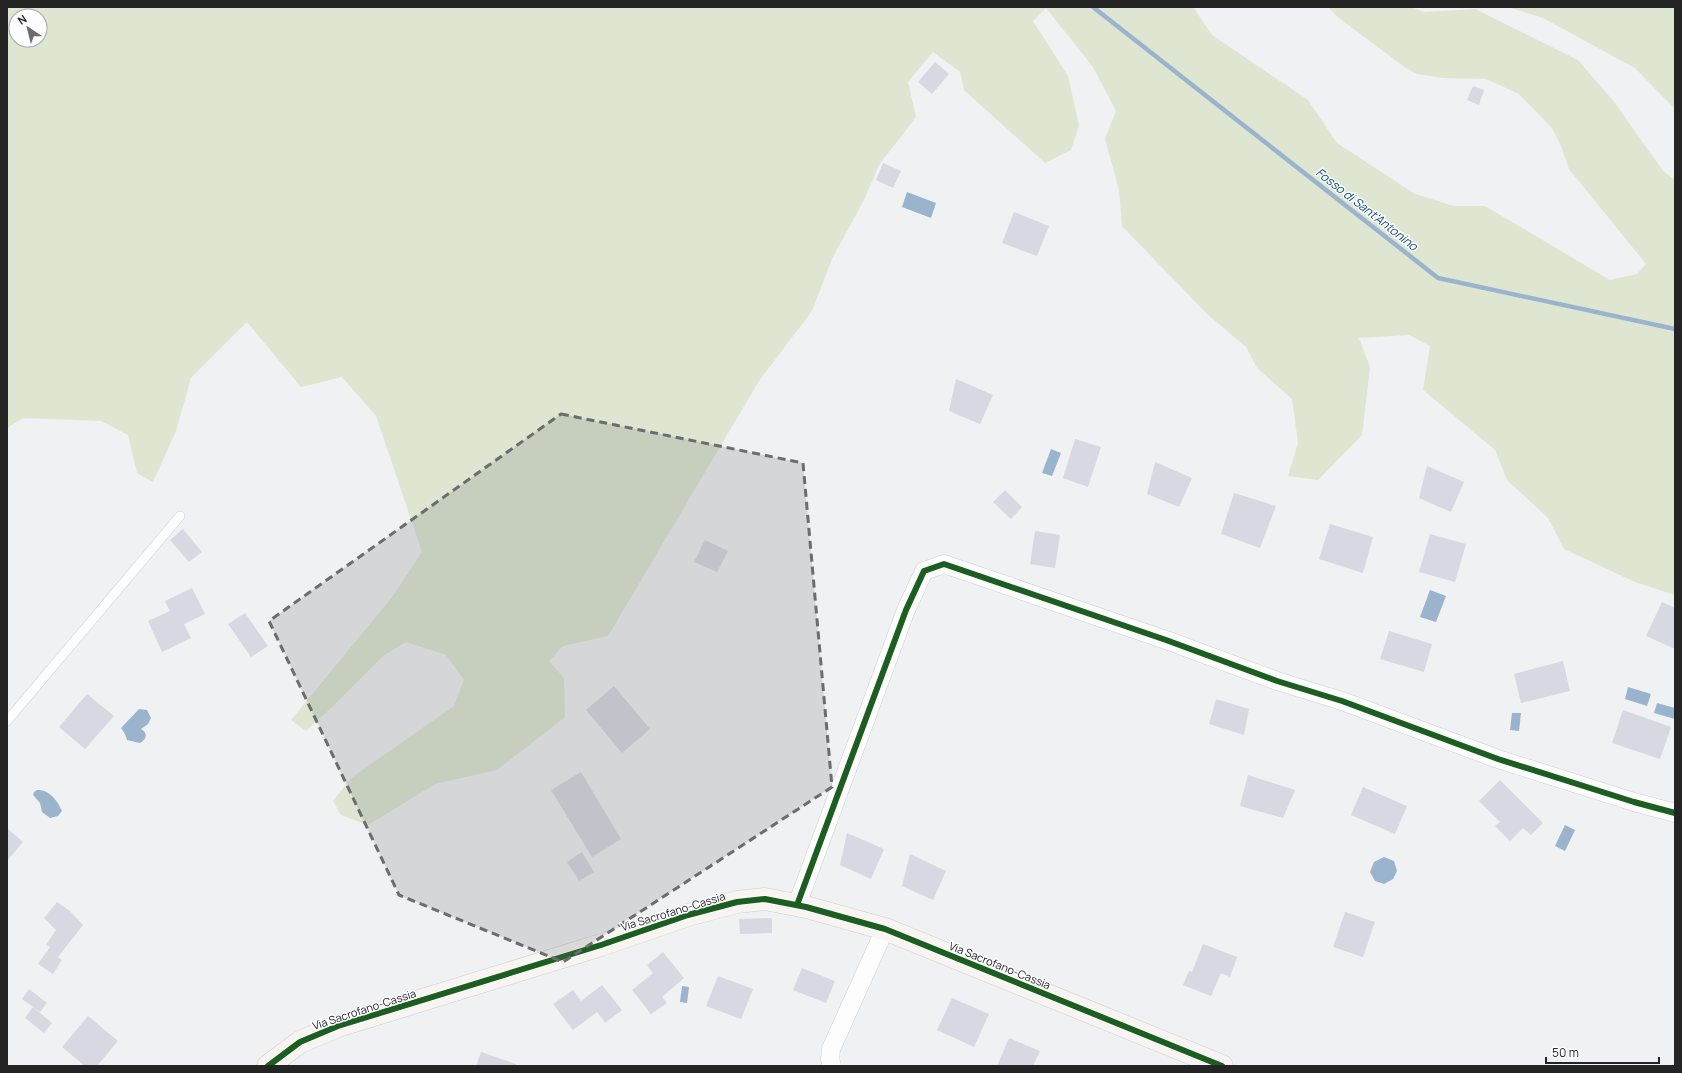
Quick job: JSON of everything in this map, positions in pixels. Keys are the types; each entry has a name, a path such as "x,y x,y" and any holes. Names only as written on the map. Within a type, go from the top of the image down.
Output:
{"street":[{"path":"797,905 906,610 924,571 944,564 1166,640 1277,681 1342,701 1498,758 1634,802 1675,813"},
{"name":"Via Sacrofano-Cassia","path":"268,1066 300,1042 338,1026 601,945 688,915 726,904 765,899 797,905 885,929 1222,1066"},
{"path":"832,1066 830,1059 831,1049 885,929"}],"lane":[{"path":"7,721 180,516"}],"highlighted area":[{"path":"561,414 803,463 832,787 563,962 399,895 269,621"}],"green space":[{"path":"7,7 1193,7 1212,35 1308,100 1337,143 1415,194 1454,206 1485,206 1610,280 1637,274 1646,264 1569,169 1561,146 1552,128 1519,94 1486,79 1443,78 1417,74 1406,68 1340,19 1328,7 1411,7 1424,12 1475,9 1578,60 1615,103 1663,171 1675,180 1675,595 1635,582 1564,549 1548,518 1507,480 1495,450 1423,390 1430,346 1409,335 1359,338 1370,367 1362,435 1318,480 1288,476 1298,443 1292,399 1257,368 1246,347 1207,314 1122,226 1119,190 1105,139 1116,111 1093,67 1046,8 1033,21 1068,76 1079,125 1071,150 1045,163 964,90 960,72 933,52 908,82 916,117 879,165 865,198 832,259 812,311 759,381 608,636 563,646 549,661 564,678 565,717 497,770 435,784 368,825 341,815 333,801 351,778 454,706 464,680 446,655 406,642 383,656 306,731 291,720 393,596 422,552 376,416 342,377 301,387 247,322 191,378 176,431 153,482 137,473 128,435 101,421 23,418 7,428"},
{"path":"1508,7 1675,7 1675,109 1635,68 1543,18"}],"water":[{"path":"907,192 936,203 931,218 902,207"},
{"path":"1051,449 1061,453 1052,476 1042,473"},
{"path":"1430,590 1446,596 1436,622 1420,617"},
{"path":"1628,687 1651,694 1647,706 1625,699"},
{"path":"1657,703 1675,708 1675,719 1654,713"},
{"path":"139,709 147,710 151,718 148,724 141,729 145,732 146,736 140,743 127,740 121,728"},
{"path":"1512,713 1521,713 1519,731 1510,730"},
{"path":"37,790 45,791 58,803 62,811 58,816 50,818 42,812 40,803 33,795"},
{"path":"1565,825 1575,830 1565,851 1555,846"},
{"path":"1384,857 1394,861 1397,871 1393,879 1384,884 1375,881 1370,872 1374,862"},
{"path":"682,986 689,987 687,1003 680,1002"}],"building":[{"path":"935,62 949,74 932,94 918,82"},
{"path":"1473,86 1484,90 1479,105 1467,100"},
{"path":"883,163 901,171 893,188 876,180"},
{"path":"1014,212 1049,226 1037,256 1002,243"},
{"path":"956,379 993,395 980,424 949,411"},
{"path":"1075,439 1101,447 1088,487 1063,478"},
{"path":"1155,462 1192,478 1179,507 1147,494"},
{"path":"1427,466 1464,482 1451,512 1419,498"},
{"path":"1005,490 1022,507 1011,519 993,502"},
{"path":"1234,493 1276,506 1260,548 1221,534"},
{"path":"1330,524 1373,537 1363,573 1319,559"},
{"path":"183,529 202,552 189,562 170,540"},
{"path":"1035,531 1060,535 1055,568 1030,564"},
{"path":"1430,534 1466,544 1455,582 1419,572"},
{"path":"705,540 728,551 717,572 694,562"},
{"path":"192,588 205,614 184,624 191,638 162,652 148,621 170,611 165,601"},
{"path":"1662,602 1675,608 1675,649 1646,636"},
{"path":"245,613 268,646 251,657 228,624"},
{"path":"1389,631 1432,644 1424,672 1380,659"},
{"path":"1563,661 1570,691 1521,703 1514,674"},
{"path":"614,686 650,729 622,753 586,710"},
{"path":"87,694 114,716 85,749 59,727"},
{"path":"1216,699 1249,709 1244,735 1209,724"},
{"path":"1623,710 1671,727 1660,759 1612,743"},
{"path":"581,772 621,839 592,857 551,790"},
{"path":"1248,775 1295,790 1283,818 1240,806"},
{"path":"1500,780 1543,823 1531,835 1523,828 1510,841 1495,826 1500,822 1479,801"},
{"path":"1363,787 1407,806 1395,834 1351,815"},
{"path":"7,828 23,842 7,861"},
{"path":"847,833 884,849 871,879 840,865"},
{"path":"582,852 594,872 579,881 567,862"},
{"path":"910,854 946,871 933,900 902,886"},
{"path":"57,902 70,911 83,925 58,957 62,960 53,974 38,964 50,947 46,945 56,930 44,918"},
{"path":"1345,912 1375,922 1363,957 1333,947"},
{"path":"772,918 772,933 740,934 739,919"},
{"path":"1203,944 1237,957 1230,977 1221,973 1211,996 1183,985 1189,971 1192,972"},
{"path":"663,952 684,978 662,997 667,1003 651,1014 632,990 653,973 647,965"},
{"path":"802,968 835,981 826,1003 793,990"},
{"path":"718,976 753,989 741,1019 706,1006"},
{"path":"602,985 622,1010 605,1023 597,1012 573,1030 553,1004 573,990 581,1001"},
{"path":"29,989 47,1003 40,1012 22,999"},
{"path":"952,998 989,1014 974,1047 937,1030"},
{"path":"33,1007 52,1023 44,1033 25,1018"},
{"path":"88,1016 118,1041 97,1066 85,1066 62,1047"},
{"path":"1009,1038 1040,1051 1033,1066 997,1066"},
{"path":"481,1052 516,1064 516,1066 476,1066"}],"waterway":[{"name":"Fosso di Sant'Antonino","path":"1093,7 1438,278 1675,329"}],"cycle path":[{"path":"797,905 906,610 924,571 944,564 1166,640 1277,681 1342,701 1498,759 1634,802 1675,813"},
{"path":"268,1066 300,1042 338,1026 601,945 688,915 737,902 765,899 806,907 885,929 1222,1066"}]}
